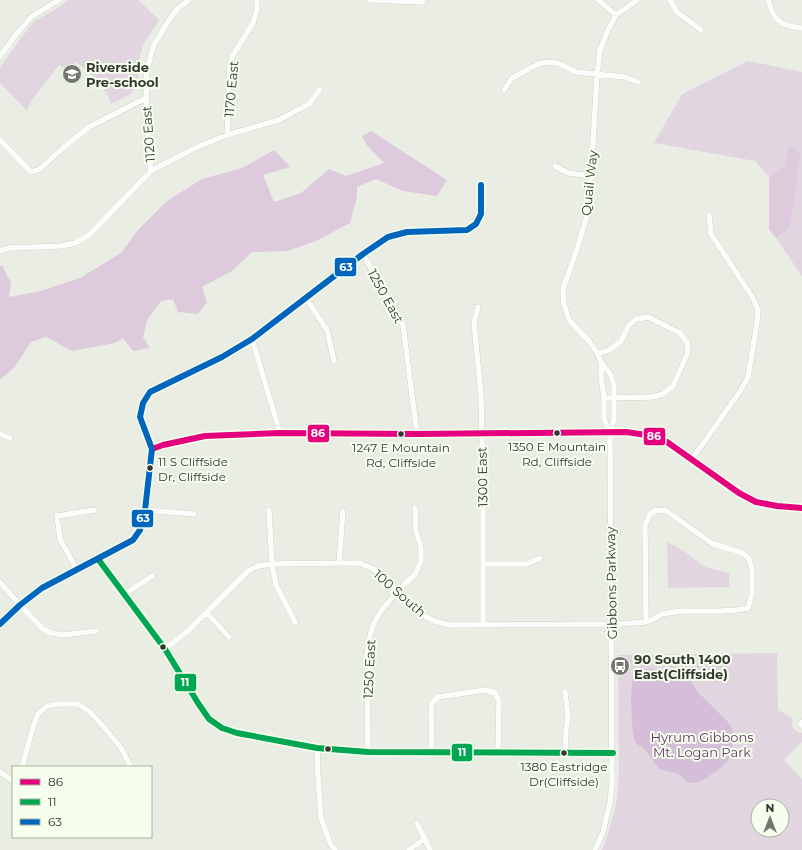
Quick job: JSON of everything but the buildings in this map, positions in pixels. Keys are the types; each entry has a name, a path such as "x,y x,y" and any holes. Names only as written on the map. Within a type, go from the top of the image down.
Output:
{"street":[{"path":"0,56 31,18 59,0"},
{"name":"1120 East","path":"151,171 146,98 148,69 154,45 178,8 189,0"},
{"name":"1170 East","path":"227,135 230,65 233,55 253,23 257,10 257,0"},
{"path":"370,0 423,2"},
{"path":"598,0 616,15"},
{"name":"Quail Way","path":"610,432 614,419 614,386 611,375 602,364 598,354 589,341 569,320 564,304 563,289 586,219 591,176 597,75 600,50 616,15 638,0"},
{"path":"670,0 677,12 702,30"},
{"path":"768,0 773,15 779,22 792,27 802,28"},
{"path":"504,90 512,78 538,64 549,62 560,64 576,72 625,77 638,82"},
{"path":"0,251 9,248 61,246 75,243 89,235 151,171 193,149 227,135 279,120 309,104 320,90"},
{"path":"0,140 31,172 40,169 89,127 146,98"},
{"path":"555,166 568,173 591,176"},
{"path":"0,624 42,588 133,540 140,530 145,510 152,449 140,417 143,403 150,392 222,357 252,339 363,254 388,237 407,232 467,230 476,224 481,214 481,185"},
{"path":"692,459 741,390 748,377 758,310 753,298 710,234 708,215"},
{"name":"1250 East","path":"363,254 403,325 417,434"},
{"path":"306,298 327,330 334,361"},
{"name":"1300 East","path":"478,307 474,322 481,395 483,564 482,625"},
{"path":"598,354 612,349 621,341 629,325 636,319 648,317 680,333 687,342 688,352 673,386 663,394 652,397 604,398"},
{"path":"252,339 280,433"},
{"name":"Quail Way","path":"602,364 601,375 604,398 604,419 610,432"},
{"name":"Gibbons Parkway","path":"594,850 603,832 610,802 612,784 610,432"},
{"path":"152,449 163,445 205,436 280,433 482,434 626,432 653,436 667,442 739,493 756,502 777,506 802,508"},
{"path":"0,434 10,438"},
{"name":"1250 East","path":"368,752 367,655 369,640 373,625 381,611 416,573 421,561 421,547 416,531 415,508"},
{"path":"76,570 60,539 57,516 94,510"},
{"path":"145,510 194,514"},
{"path":"269,510 272,564 276,585 295,622"},
{"path":"665,510 713,544 744,553 749,559 752,568 752,594 748,608 729,611 681,611 662,614 646,622 645,526 649,515 654,511 665,510"},
{"path":"339,563 343,511"},
{"path":"483,564 526,564 540,558"},
{"path":"98,559 165,649 209,719 222,728 237,733 318,748 368,752 613,753"},
{"name":"100 South","path":"165,649 187,632 248,571 258,566 272,564 360,563 375,570 387,580 397,592 421,614 434,621 450,625 621,624 646,622"},
{"path":"124,594 152,576"},
{"path":"0,582 20,606 42,628 51,633 63,635 96,631"},
{"path":"207,613 229,637"},
{"path":"432,752 432,703 438,697 485,690 495,693 499,701 498,753"},
{"path":"565,692 568,716 565,753"},
{"path":"22,766 38,714 47,706 59,704 78,704 102,725 121,748 130,766"},
{"path":"318,748 318,777 321,818 330,843 335,850"},
{"path":"0,772 12,779"},
{"path":"417,823 430,850"},
{"path":"409,850 424,839"}],"green space":[{"name":"Riverside Pre-school","path":"68,0 138,0 159,20 143,45 138,63 138,84 131,94 111,104 104,90 91,78 92,75 76,62 70,70 59,65 32,100 27,111 0,83 0,67 33,22 56,9"},
{"path":"748,61 802,72 802,276 776,238 790,228 801,153 769,177 755,161 654,143 682,94"},
{"path":"667,542 682,550 708,568 729,573 729,587 668,588"},
{"name":"Hyrum Gibbons Mt. Logan Park","path":"777,653 778,710 792,718 793,728 802,733 802,742 784,760 802,779 802,850 602,850 616,804 619,779 618,655"}],"shaded area":[{"path":"371,131 447,180 437,196 403,191 376,179 357,187 357,197 350,223 318,240 288,251 252,252 232,271 202,287 207,302 198,314 178,312 173,299 161,301 147,320 143,337 150,348 133,351 123,338 115,343 72,351 46,337 31,342 14,368 0,380 0,266 2,265 11,283 9,297 41,291 80,278 121,253 138,230 167,201 202,179 242,168 274,150 290,167 263,175 274,202 301,193 329,169 346,176 384,163 366,144 362,136"},
{"path":"789,145 801,153 790,228 776,238 769,229 769,177 785,166"},
{"path":"641,669 671,669 682,672 688,677 697,691 729,723 733,731 733,740 728,760 722,767 703,780 696,783 688,782 679,774 659,769 649,754 635,741 631,695 633,677 635,672"}],"transit line":[{"name":"63","path":"0,624 20,605 42,588 133,540 140,530 145,510 152,449 140,417 143,403 150,392 222,357 252,339 363,254 388,237 407,232 467,230 476,224 481,214 481,185"},
{"name":"86","path":"152,449 163,445 205,436 280,433 417,434 626,432 653,436 667,442 739,493 756,502 777,506 802,508"},
{"name":"11","path":"98,559 165,649 209,719 222,728 237,733 317,748 368,752 613,753"}],"place":[{"name":"Riverside Pre-school","path":"72,74"},
{"name":"1350 E Mountain Rd, Cliffside","path":"557,433"},
{"name":"1247 E Mountain Rd, Cliffside","path":"401,434"},
{"name":"11 S Cliffside Dr, Cliffside","path":"150,468"},
{"name":"90 South 1400 East(Cliffside)","path":"620,666"},
{"name":"1380 Eastridge Dr(Cliffside)","path":"564,753"}]}
